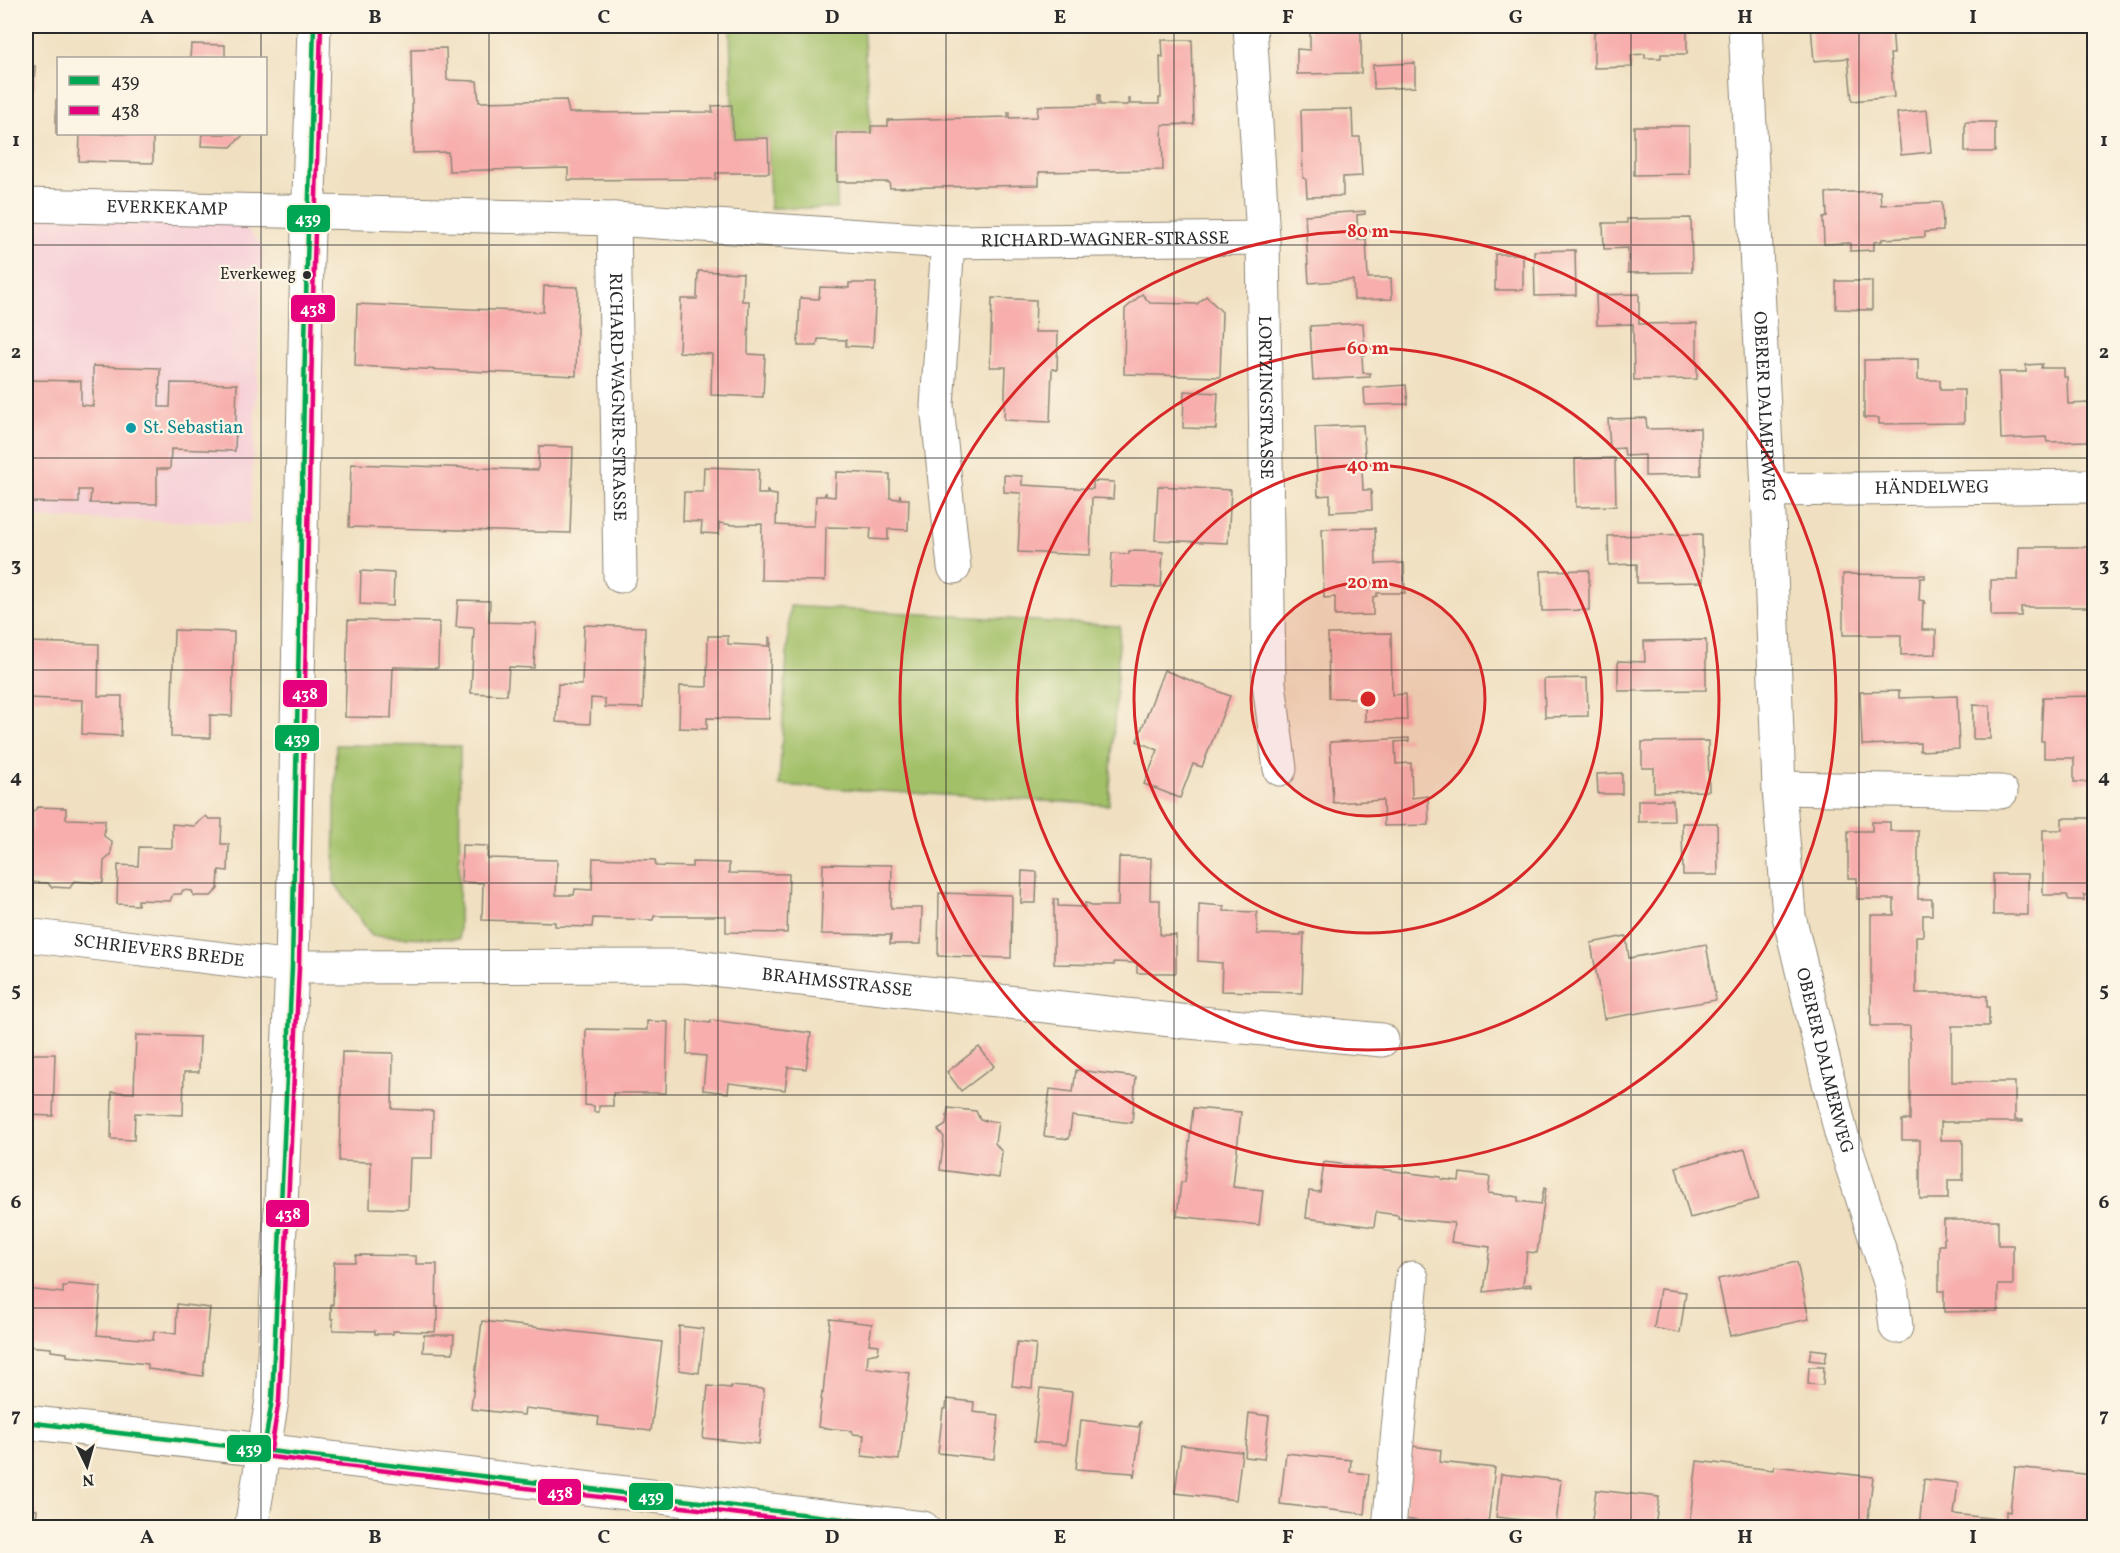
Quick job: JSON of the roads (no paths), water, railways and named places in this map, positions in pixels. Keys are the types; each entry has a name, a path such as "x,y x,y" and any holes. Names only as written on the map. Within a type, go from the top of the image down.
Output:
{"street":[{"path":"251,1527 272,1400 292,967 314,26"},
{"name":"LORTZINGSTRASSE","path":"1250,26 1263,238 1269,683 1280,769"},
{"name":"OBERER DALMERWEG","path":"1745,26 1768,490 1779,788 1789,916 1841,1133 1891,1285 1896,1327"},
{"name":"EVERKEKAMP","path":"26,205 308,212"},
{"name":"RICHARD-WAGNER-STRASSE","path":"308,212 614,219 948,242 1263,238"},
{"name":"RICHARD-WAGNER-STRASSE","path":"614,219 620,576"},
{"path":"948,242 938,406 954,567"},
{"name":"HÄNDELWEG","path":"1768,490 2094,486"},
{"path":"1779,788 2001,792"},
{"name":"SCHRIEVERS BREDE","path":"26,935 292,967"},
{"name":"BRAHMSSTRASSE","path":"292,967 685,966 1189,1022 1382,1040"},
{"path":"1389,1527 1412,1278"},
{"path":"26,1422 923,1527"}],"place":[{"name":"Everkeweg","path":"307,275"},
{"name":"St. Sebastian","path":"131,428"}]}
